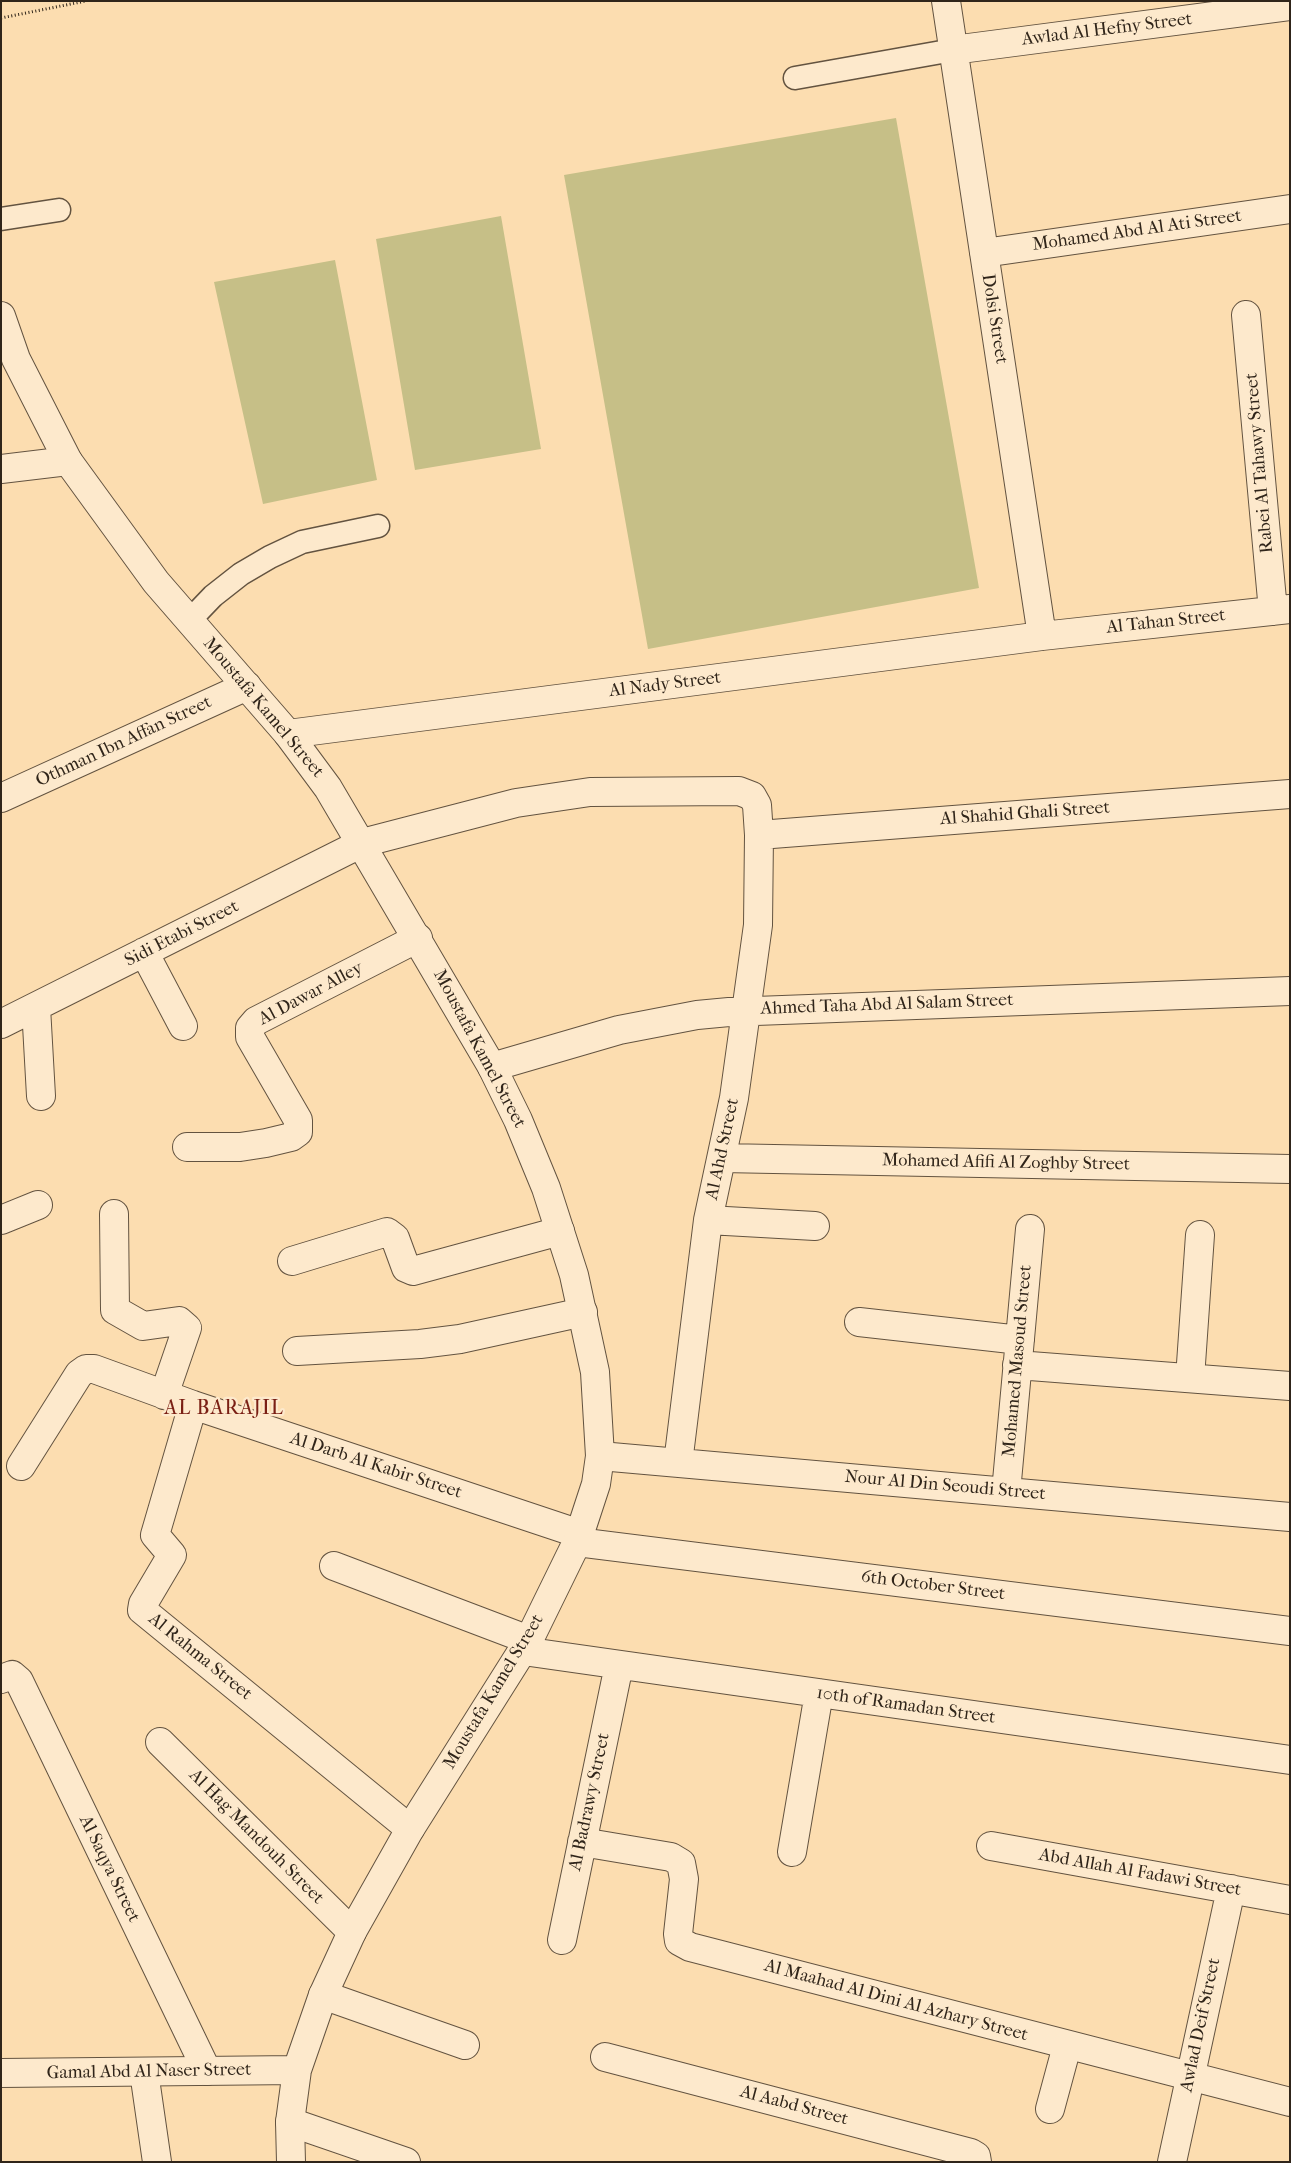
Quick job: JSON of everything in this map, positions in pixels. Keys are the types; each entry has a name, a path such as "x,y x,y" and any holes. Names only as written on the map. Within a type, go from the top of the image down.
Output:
{"street":[{"name":"Dolsi Street","path":"946,1 1042,636"},
{"name":"Awlad Al Hefny Street","path":"953,50 1290,6"},
{"name":"Mohamed Abd Al Ati Street","path":"984,254 1290,209"},
{"name":"Rabei Al Tahawy Street","path":"1246,315 1281,610"},
{"name":"Moustafa Kamel Street","path":"1,316 9,360 68,461 156,582 288,734 328,788 418,938 492,1067 522,1128 546,1188 574,1275 595,1372 600,1456 596,1484 578,1538 526,1646 410,1829 352,1932 323,1994 297,2070 290,2122 291,2162"},
{"path":"1,469 68,461"},
{"name":"Al Tahan Street","path":"1042,636 1281,610"},
{"name":"Al Nady Street","path":"288,734 1042,636"},
{"name":"Othman Ibn Affan Street","path":"1,798 247,686"},
{"name":"Sidi Etabi Street","path":"1,1024 362,843 516,803 590,792 746,792 752,796 757,805 759,835"},
{"name":"Al Shahid Ghali Street","path":"759,835 1290,794"},
{"name":"Al Ahd Street","path":"678,1462 708,1220 734,1098 758,926 759,835"},
{"name":"Al Dawar Alley","path":"187,1147 213,1148 266,1144 291,1137 298,1132 298,1120 250,1037 250,1028 256,1021 418,938"},
{"path":"144,952 183,1026"},
{"name":"Ahmed Taha Abd Al Salam Street","path":"492,1067 619,1030 697,1015 746,1010 1290,991"},
{"path":"36,1007 41,1096"},
{"name":"Mohamed Afifi Al Zoghby Street","path":"722,1158 1290,1169"},
{"path":"1,1220 38,1205"},
{"path":"114,1214 115,1310 143,1326 179,1321 187,1328 164,1395"},
{"path":"708,1220 815,1226"},
{"name":"Mohamed Masoud Street","path":"1006,1492 1030,1229"},
{"path":"292,1261 387,1232 394,1238 406,1268 413,1271 560,1231"},
{"path":"1190,1378 1200,1235"},
{"path":"297,1351 420,1344 460,1339 582,1312"},
{"path":"859,1322 1018,1353 1190,1378 1290,1386"},
{"name":"Al Darb Al Kabir Street","path":"21,1466 82,1371 94,1368 164,1395 578,1538"},
{"name":"Al Rahma Street","path":"193,1405 155,1535 172,1555 143,1604 142,1610 410,1829"},
{"name":"Nour Al Din Seoudi Street","path":"600,1456 1290,1517"},
{"name":"6th October Street","path":"578,1538 1290,1631"},
{"name":"10th of Ramadan Street","path":"334,1566 526,1646 619,1665 1290,1760"},
{"name":"Al Badrawy Street","path":"562,1940 619,1665"},
{"name":"Al Saqya Street","path":"4,1678 12,1675 19,1681 207,2071"},
{"path":"792,1852 819,1693"},
{"name":"Al Hag Mandouh Street","path":"160,1742 352,1932"},
{"name":"Al Maahad Al Dini Al Azhary Street","path":"582,1842 671,1857 682,1864 684,1879 678,1934 679,1942 690,1947 1190,2078 1290,2102"},
{"name":"Abd Allah Al Fadawi Street","path":"991,1846 1290,1900"},
{"name":"Awlad Deif Street","path":"1172,2162 1231,1889"},
{"path":"323,1994 465,2045"},
{"path":"1050,2109 1067,2046"},
{"name":"Al Aabd Street","path":"605,2056 974,2154 977,2162"},
{"name":"Gamal Abd Al Naser Street","path":"1,2074 297,2070"},
{"path":"144,2072 157,2162"},
{"path":"290,2122 406,2162"}],"lane":[{"path":"796,78 953,50"},
{"path":"1,219 59,210"},
{"path":"190,620 213,596 240,574 270,556 302,542 378,526"}],"path":[{"path":"1,18 86,1"}],"shaded area":[{"path":"896,118 979,588 648,649 564,175"},
{"path":"501,216 541,449 415,470 376,239"},
{"path":"335,260 377,480 263,504 214,282"}],"district":[{"name":"AL BARAJIL","path":"224,1409"}]}
